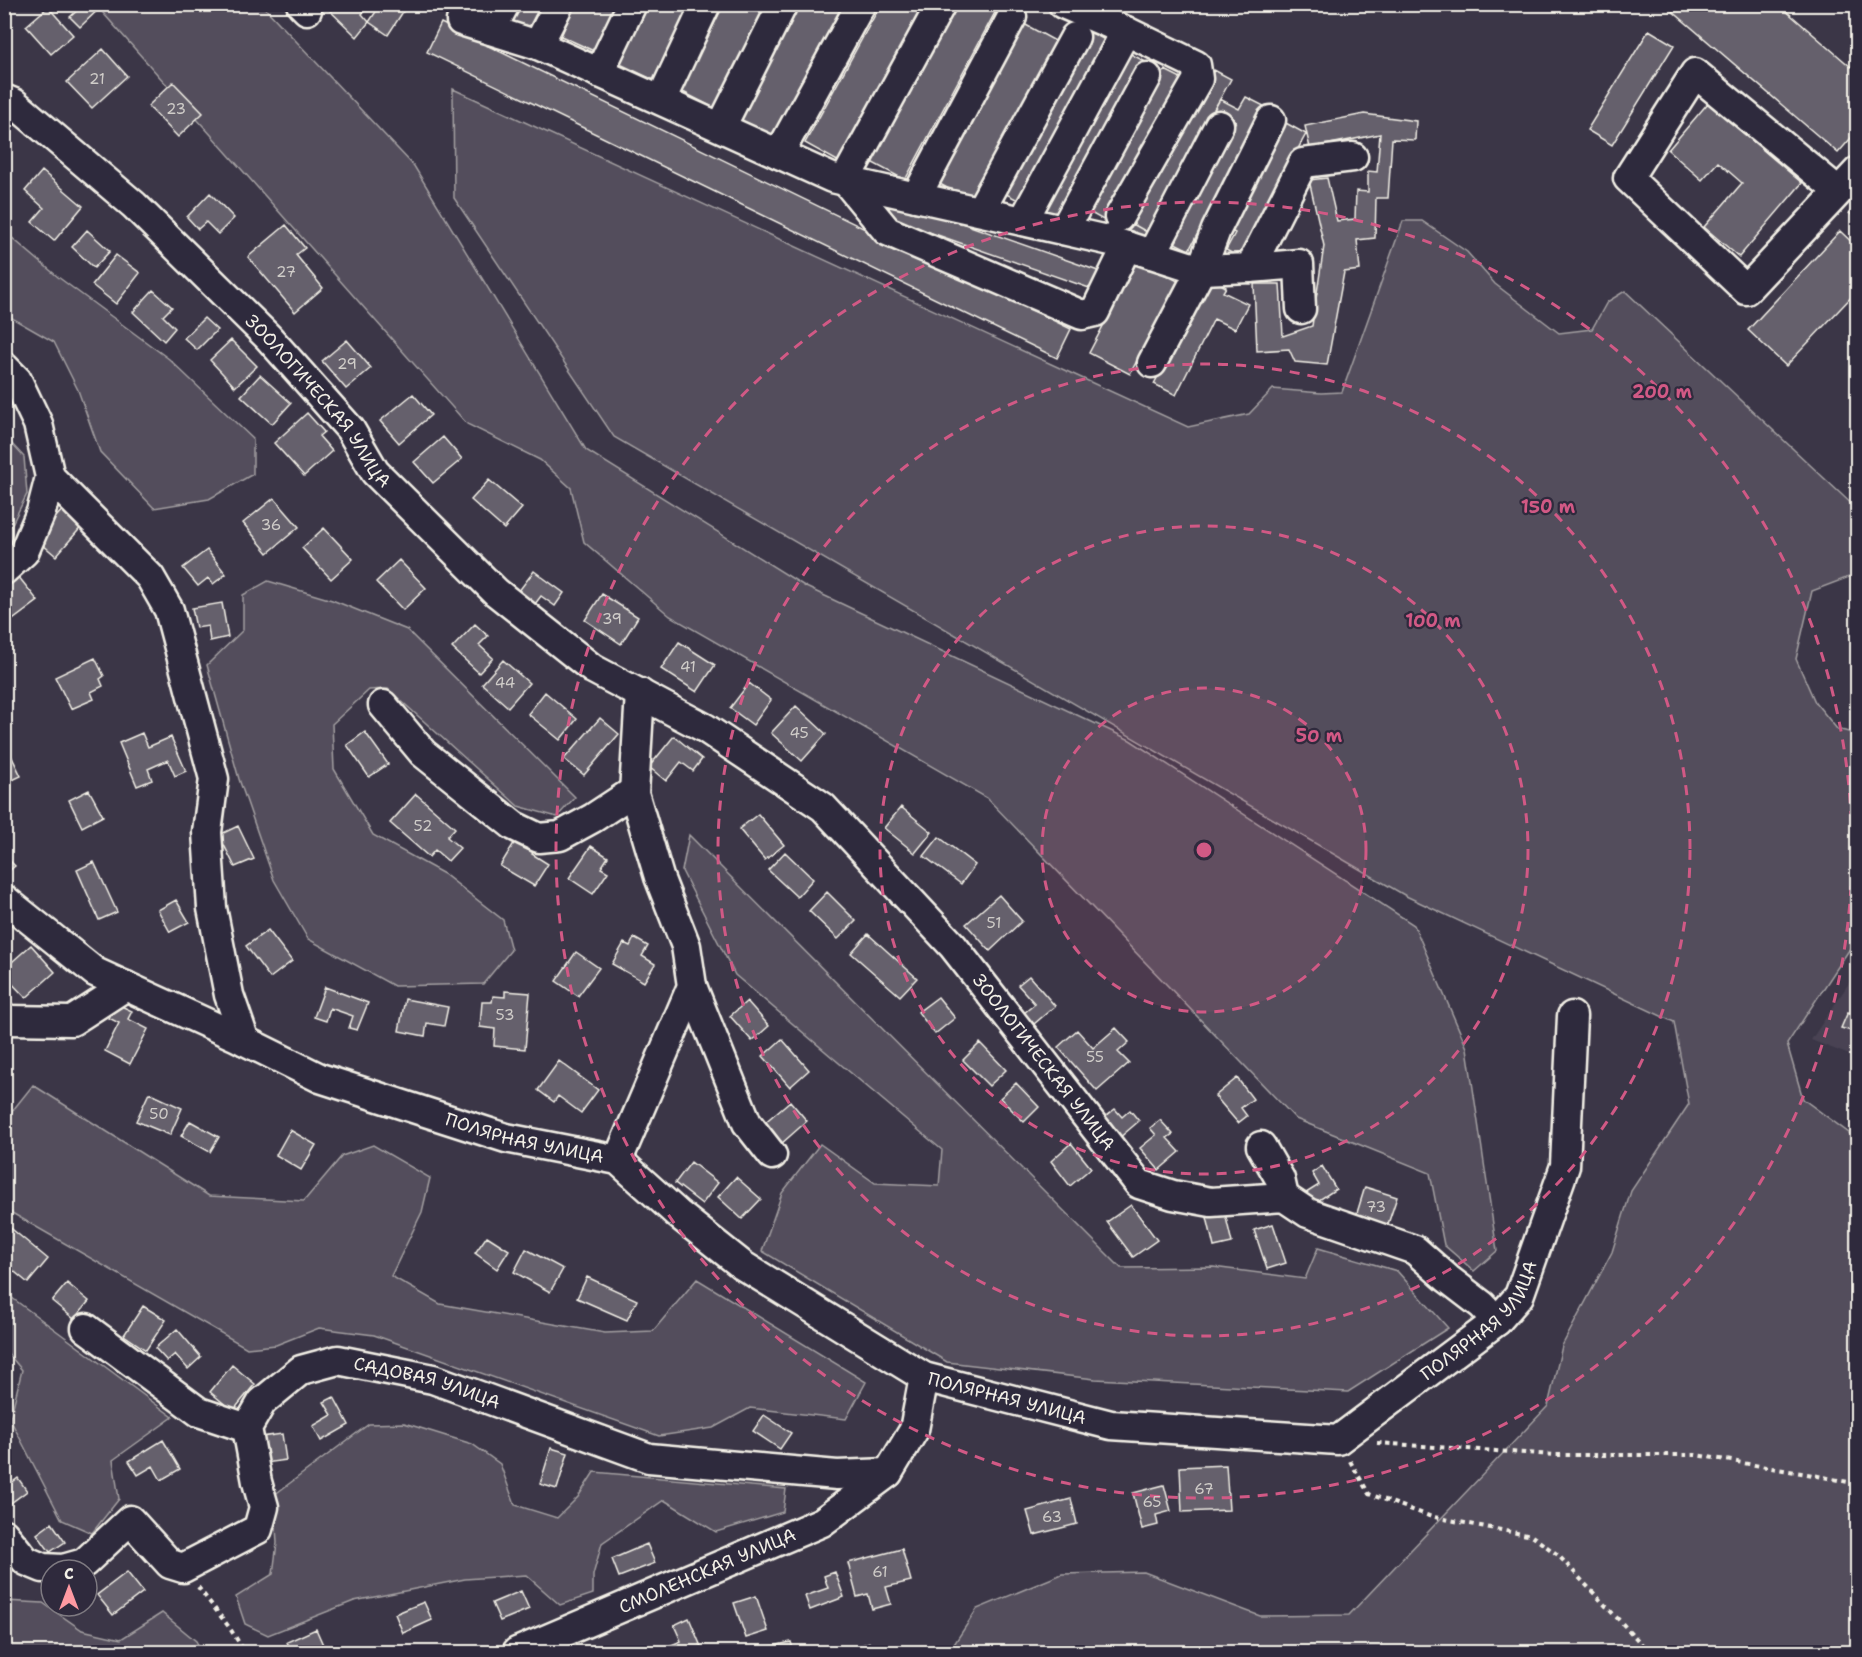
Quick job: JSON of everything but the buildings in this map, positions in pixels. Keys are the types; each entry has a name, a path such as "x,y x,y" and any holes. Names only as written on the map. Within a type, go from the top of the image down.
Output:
{"street":[{"path":"491,30 505,4"},
{"path":"538,45 559,4"},
{"path":"599,73 632,4"},
{"path":"660,100 706,4"},
{"path":"721,127 783,4"},
{"path":"779,154 861,4"},
{"path":"845,180 941,4"},
{"path":"1063,4 1196,65 1198,79 1119,217"},
{"path":"916,197 1012,17"},
{"path":"461,21 538,45 832,178 1064,230 1140,250 1201,270 1299,264 1301,309"},
{"path":"1023,221 1126,31"},
{"path":"980,212 1075,37"},
{"path":"1695,73 1848,181 1746,291 1628,178 1695,73"},
{"path":"1064,230 1147,77"},
{"name":"ЗООЛОГИЧЕСКАЯ УЛИЦА","path":"4,99 14,103 134,205 268,337 350,429 375,472 496,592 593,669 705,728 823,807 953,946 1139,1184 1173,1195 1210,1202 1284,1197"},
{"path":"1152,363 1201,270 1216,230 1271,120"},
{"path":"845,180 887,231 1082,315 1095,312 1140,250 1219,124"},
{"path":"1250,268 1303,163 1353,157"},
{"path":"4,367 17,380 38,424 50,477 41,512 24,552 4,570"},
{"path":"50,477 150,577 169,610 214,779 207,832 212,908 229,995 245,1041"},
{"path":"640,693 634,791 658,877 686,946 692,986 747,1123 772,1155"},
{"path":"383,705 423,753 514,826 538,838 560,836 634,791"},
{"name":"ПОЛЯРНАЯ УЛИЦА","path":"4,899 95,972 320,1078 506,1138 618,1160 678,1214 742,1265 924,1377 1111,1425 1338,1440 1497,1321 1519,1296 1565,1166 1572,1016"},
{"path":"7,1020 72,1021 126,986"},
{"path":"618,1160 692,986"},
{"path":"1261,1146 1280,1179 1284,1197 1308,1213 1415,1250 1482,1305 1497,1321"},
{"path":"4,1534 26,1561 43,1568 63,1569 84,1563 130,1520 170,1564 183,1568 258,1529 264,1507 247,1428 199,1412 86,1328"},
{"name":"САДОВАЯ УЛИЦА","path":"247,1428 262,1402 301,1370 338,1360 433,1378 649,1458 837,1475 888,1473"},
{"path":"888,1473 914,1430 924,1377"},
{"name":"СМОЛЕНСКАЯ УЛИЦА","path":"517,1653 822,1522 888,1473"}],"path":[{"path":"1338,1440 1555,1455 1696,1455 1857,1484"},
{"path":"1338,1440 1369,1494 1429,1516 1532,1536 1558,1555 1649,1653"},
{"path":"183,1568 229,1627 245,1653"}],"shaded area":[{"path":"96,5 262,5 414,166 586,450 806,587 1130,740 1414,925 1467,1048 1497,1251 1474,1271 1444,1245 1430,1173 1296,1119 987,798 670,616 584,542 571,488 540,460 467,424"},
{"path":"453,89 1188,427 1249,414 1273,389 1321,393 1342,392 1403,221 1422,221 1467,252 1495,284 1559,333 1592,329 1607,302 1625,291 1857,509 1857,574 1812,591 1796,659 1815,702 1837,729 1857,734 1857,938 1787,1044 1803,1099 1857,1139 1857,1652 949,1652 977,1609 1062,1574 1144,1572 1260,1616 1349,1615 1548,1406 1562,1346 1612,1252 1631,1191 1689,1104 1674,1022 1406,896 614,437 454,198"},
{"path":"4,231 58,277 169,359 253,439 253,474 209,499 154,508 100,452 78,390 54,342 5,314"},
{"path":"5,442 10,442 24,457 27,494 10,528 5,522"},
{"path":"268,581 332,600 407,630 575,797 557,817 518,806 388,689 369,690 332,724 334,769 373,835 444,874 503,920 511,950 483,984 394,986 308,939 274,880 239,779 207,665 243,630 243,595"},
{"path":"689,835 1121,1268 1213,1267 1305,1279 1318,1248 1397,1271 1448,1328 1348,1392 1095,1379 947,1362 762,1251 782,1193 820,1144 875,1183 939,1186 942,1150 735,975 682,871"},
{"path":"1857,971 1857,1058 1811,1040"},
{"path":"33,1085 209,1196 304,1201 342,1156 373,1145 430,1178 422,1212 391,1276 440,1304 605,1333 653,1331 697,1279 866,1382 846,1419 750,1408 713,1428 659,1436 374,1335 319,1328 276,1345 247,1348 5,1209 5,1120"},
{"path":"4,1292 173,1417 113,1460 119,1499 92,1533 62,1520 10,1419 22,1370 5,1350"},
{"path":"404,1423 472,1444 500,1464 515,1505 557,1518 578,1497 594,1472 786,1489 783,1512 716,1532 664,1500 602,1543 593,1575 593,1594 560,1605 526,1575 465,1579 354,1601 268,1635 245,1624 236,1597 273,1574 277,1543 274,1495 369,1424"},
{"path":"5,1601 39,1603 39,1618 65,1618 82,1630 121,1639 162,1613 196,1641 202,1652 5,1652"},
{"path":"869,1642 874,1652 844,1652"}]}
